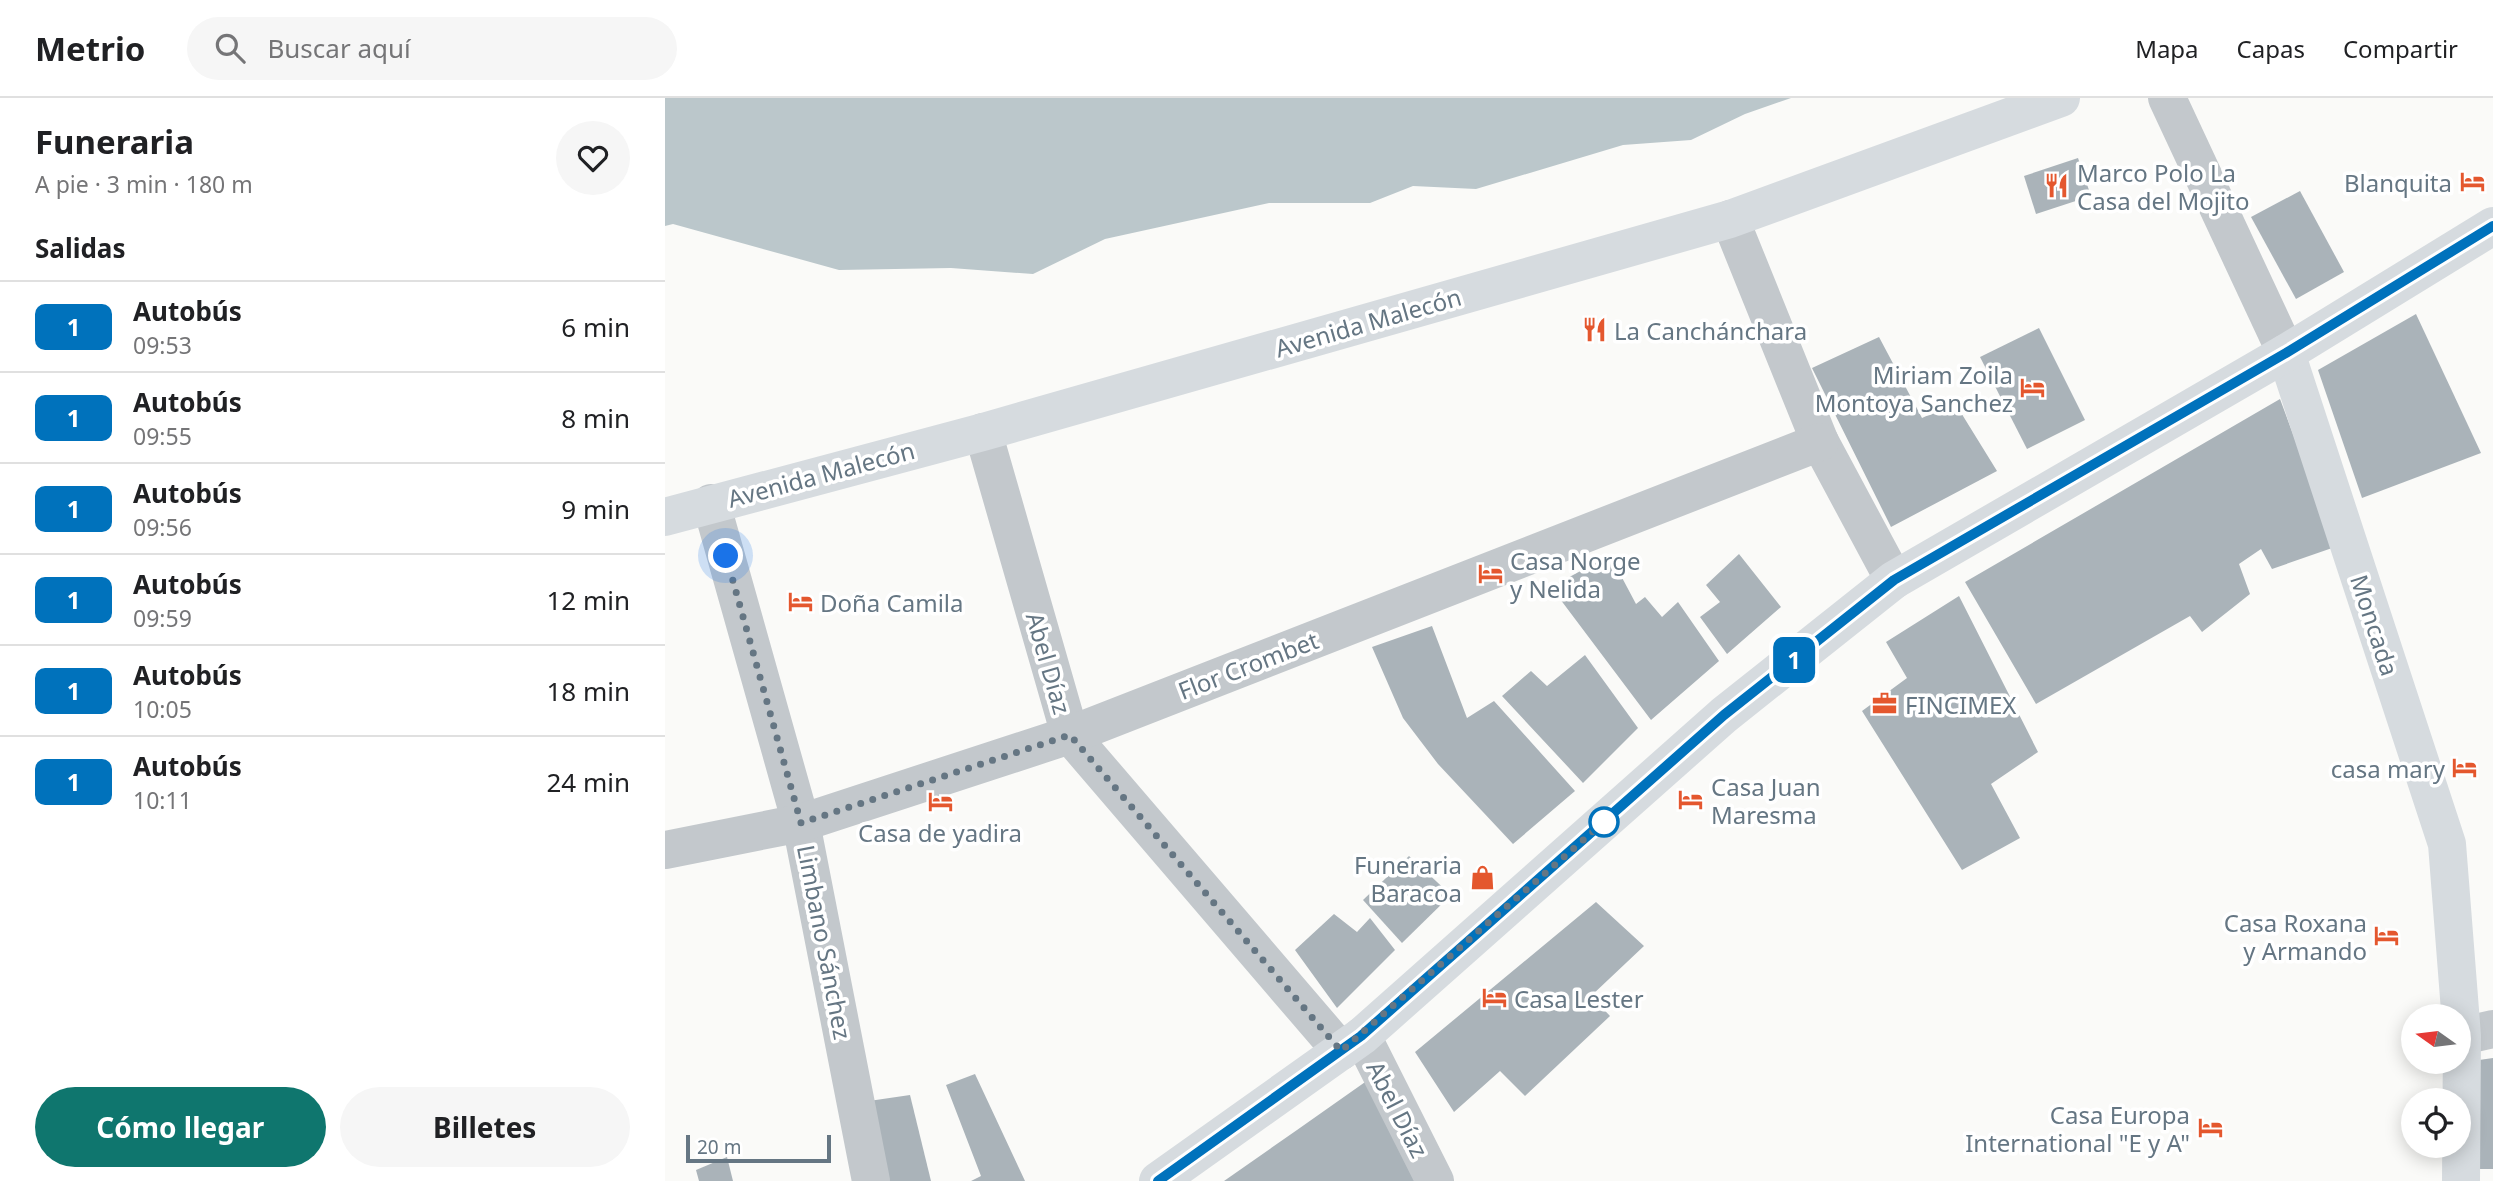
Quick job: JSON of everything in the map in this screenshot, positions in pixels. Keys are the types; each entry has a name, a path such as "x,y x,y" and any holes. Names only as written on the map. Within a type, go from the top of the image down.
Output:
{"main road":[{"name":"Avenida Malecón","path":"665,517 983,432 1730,219 2061,98"},
{"path":"1158,1181 1351,1044 1724,715 1894,580 2286,353 2493,226"},
{"name":"Moncada","path":"2286,353 2447,844 2477,1033 2461,1181"}],"street":[{"name":"Moncada","path":"2167,98 2286,353"},
{"path":"1730,219 1820,442 1894,580"},
{"name":"Abel Díaz","path":"983,432 1070,735 1351,1044 1435,1181"},
{"name":"Flor Crombet","path":"665,850 801,823 1070,735 1820,442"},
{"name":"Limbano Sánchez","path":"711,503 801,823 871,1181"}],"shaded area":[{"path":"665,98 1791,98 1745,114 1691,140 1623,145 1476,189 1413,186 1370,203 1269,203 1105,239 1033,274 951,268 839,270 673,224 665,226"}],"building":[{"name":"Marco Polo La Casa del Mojito","path":"2078,158 2091,196 2036,214 2024,176"},
{"path":"2300,191 2344,272 2296,299 2251,217"},
{"path":"2416,314 2481,453 2362,498 2318,370"},
{"name":"Miriam Zoila Montoya Sanchez","path":"2039,328 2085,420 2027,449 1980,357"},
{"path":"1879,337 1922,418 1955,403 1997,471 1891,527 1812,368"},
{"path":"2280,399 2335,547 2272,569 2261,549 2239,564 2250,594 2202,632 2190,616 2036,704 1965,582"},
{"path":"1739,554 1781,607 1727,654 1700,617 1720,602 1706,585"},
{"path":"1610,555 1636,604 1645,597 1662,617 1678,602 1719,661 1651,720 1551,587"},
{"path":"1959,596 2038,752 1991,784 2020,838 1962,870 1862,711 1907,678 1886,642"},
{"path":"1432,626 1467,718 1494,701 1575,791 1513,844 1438,764 1403,718 1372,647"},
{"path":"1585,655 1638,728 1583,783 1502,696 1531,671 1547,686"},
{"path":"1409,856 1451,895 1402,943 1363,900"},
{"path":"1596,902 1644,946 1591,996 1610,1016 1525,1096 1500,1071 1454,1112 1415,1052"},
{"path":"1334,914 1357,932 1370,918 1395,950 1337,1008 1295,950"},
{"path":"2493,1058 2493,1169 2479,1169 2479,1060"},
{"path":"975,1074 1025,1181 971,1181 981,1176 946,1085"},
{"path":"1368,1080 1416,1181 1224,1181 1297,1130"},
{"path":"910,1095 931,1181 887,1181 869,1101"},
{"path":"727,1157 733,1181 699,1181 696,1170"}],"bus line":[{"name":"1","path":"1158,1181 1361,1036 1724,715 1894,580 2286,353 2465,240 2493,226"}],"place":[{"name":"Blanquita","path":"2472,182"},
{"name":"Marco Polo La Casa del Mojito","path":"2057,186"},
{"name":"La Canchánchara","path":"1594,330"},
{"name":"Miriam Zoila Montoya Sanchez","path":"2033,388"},
{"name":"Casa Norge y Nelida","path":"1490,574"},
{"name":"Doña Camila","path":"800,602"},
{"name":"FINCIMEX","path":"1885,704"},
{"name":"casa mary","path":"2465,768"},
{"name":"Casa Juan Maresma","path":"1691,800"},
{"name":"Casa de yadira","path":"940,801"},
{"name":"Funeraria Baracoa","path":"1482,878"},
{"name":"Casa Roxana y Armando","path":"2387,936"},
{"name":"Casa Lester","path":"1494,998"},
{"name":"Casa Europa International \"E y A\"","path":"2210,1128"}],"route":[{"path":"726,556 801,823 1070,735 1341,1051 1604,822"}]}
